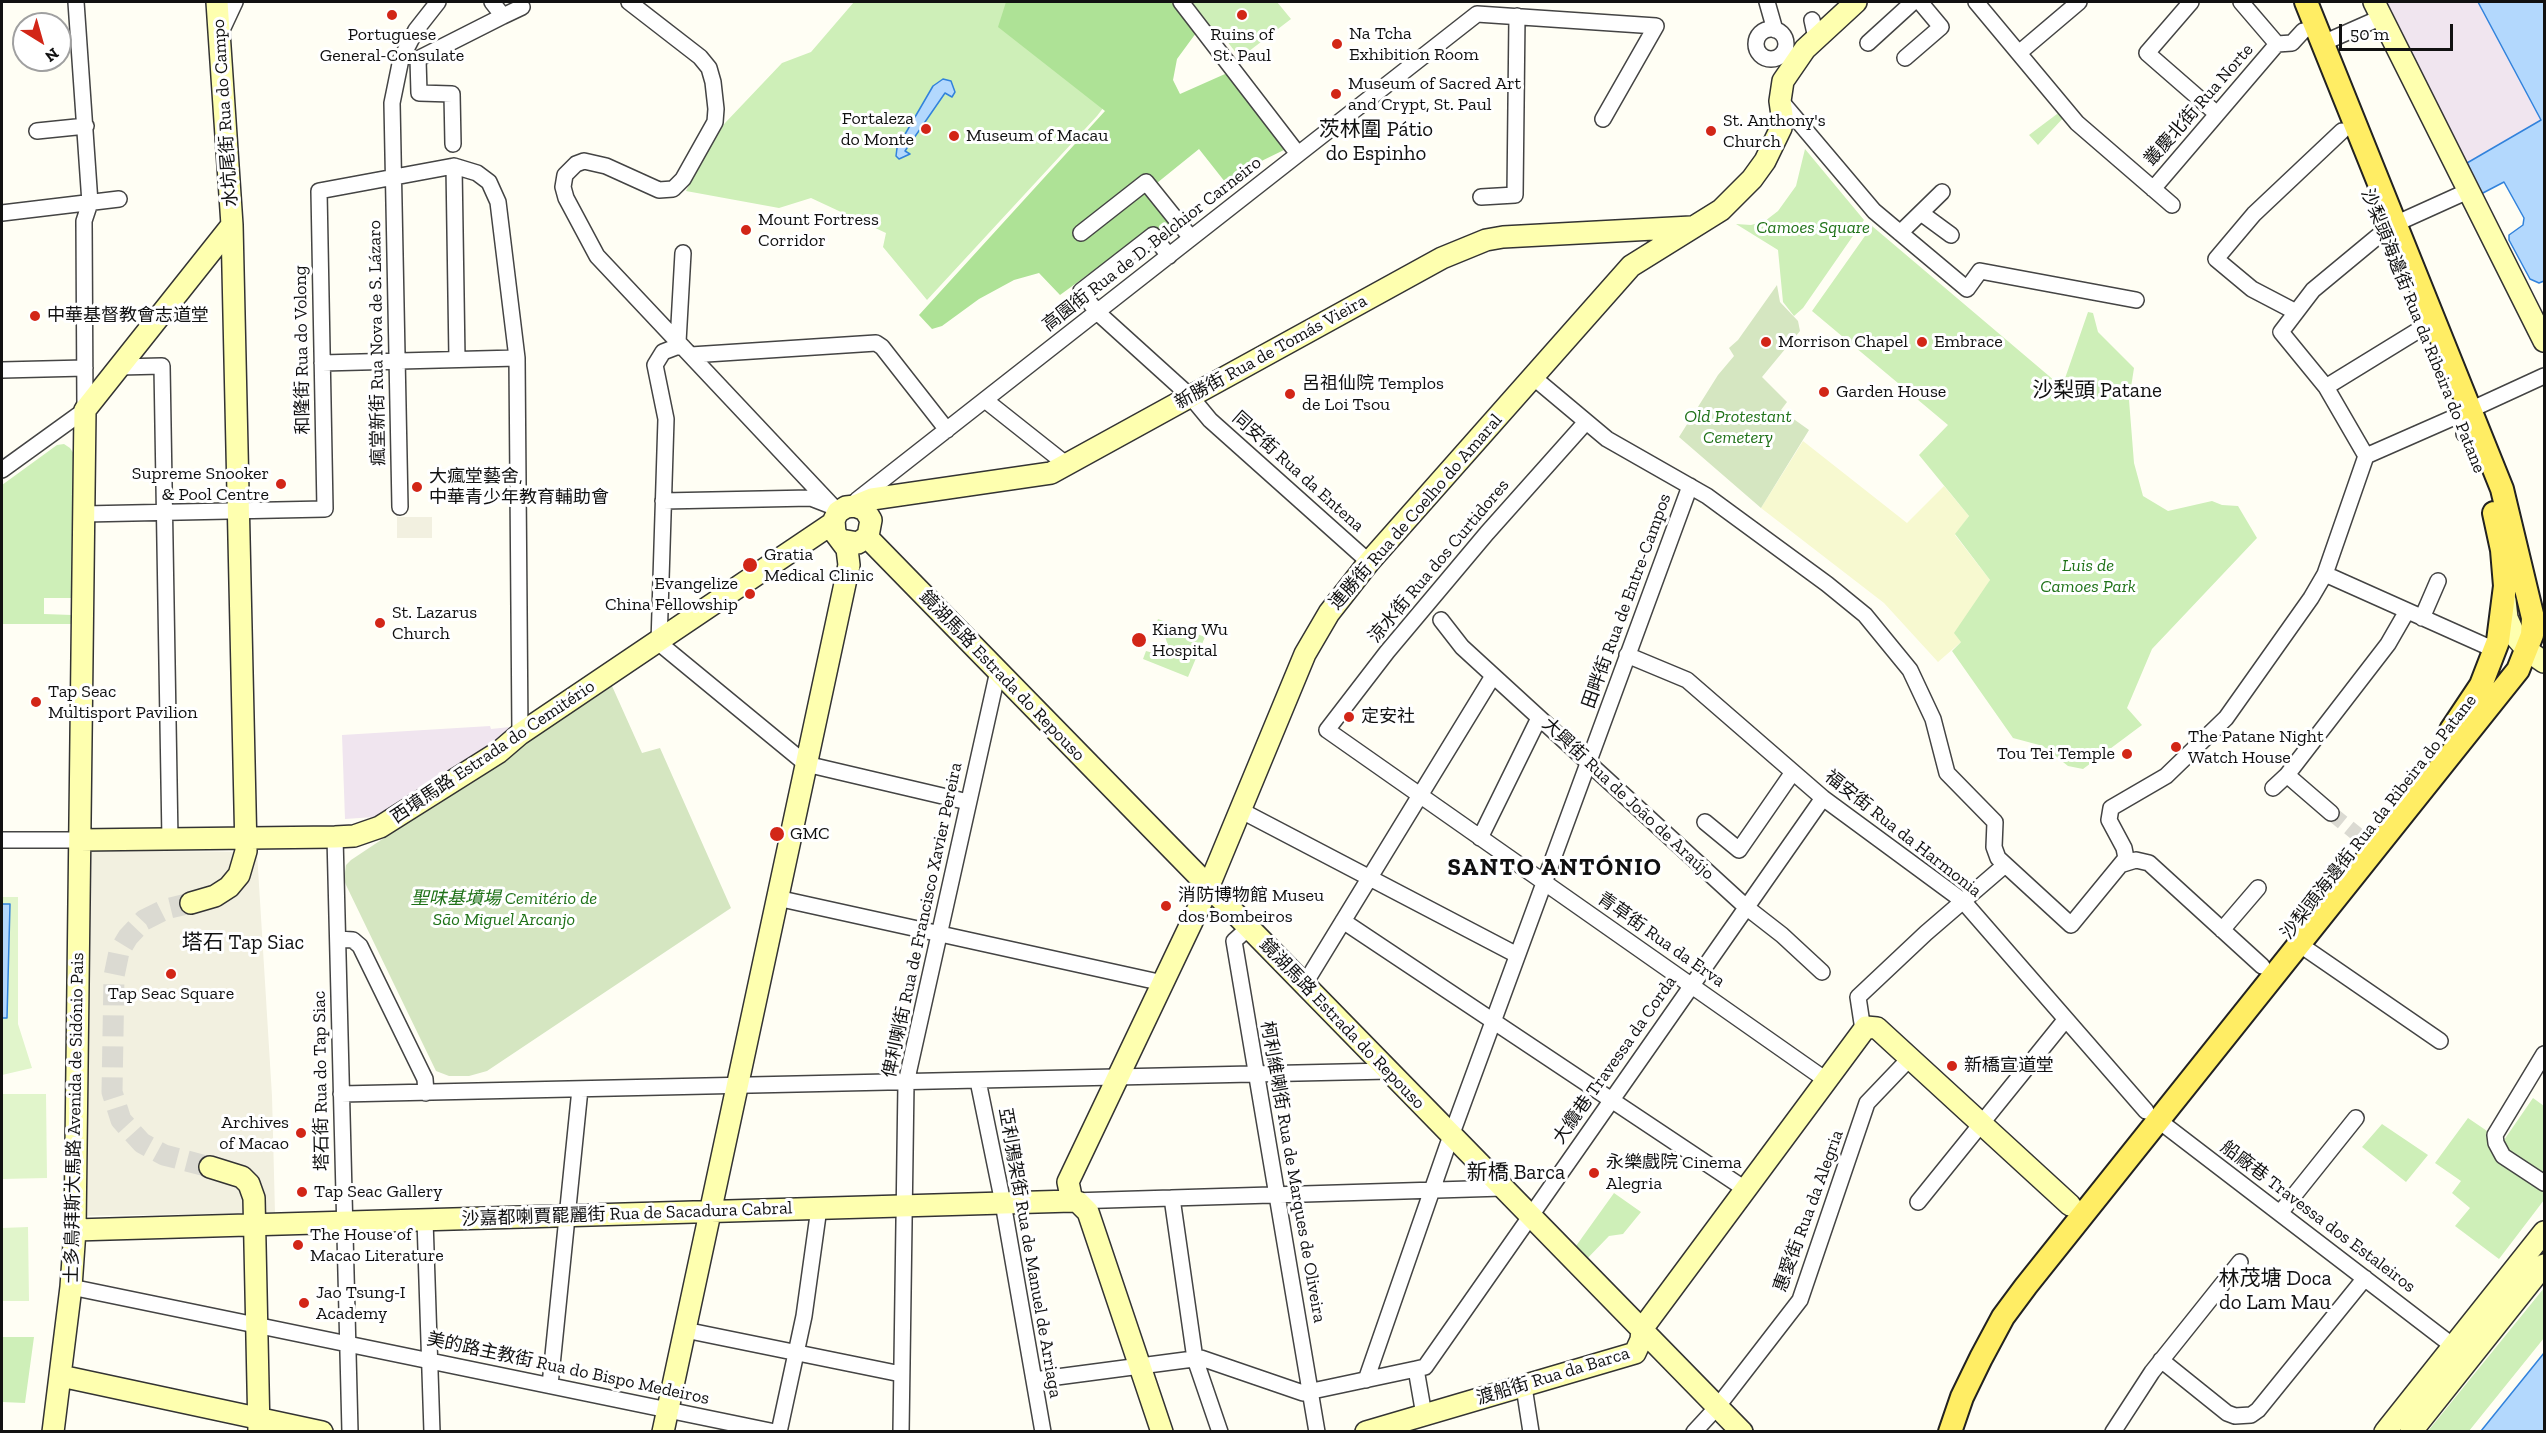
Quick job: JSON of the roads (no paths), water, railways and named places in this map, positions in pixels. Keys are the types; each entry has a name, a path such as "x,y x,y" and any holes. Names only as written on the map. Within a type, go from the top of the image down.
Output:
{"main road":[{"path":"2291,2 2312,41"},
{"path":"2306,2 2312,41"},
{"name":"沙梨頭海邊街 Rua da Ribeira do Patane","path":"2152,1115 2299,944 2518,670 2538,638 2502,489 2464,420 2422,328 2389,228 2342,131 2312,41"},
{"name":"沙梨頭海邊街 Rua da Ribeira do Patane","path":"2152,1115 2262,966 2468,708 2481,685 2495,650 2505,599 2502,550 2496,518 2464,420 2389,228 2312,41"},
{"path":"1934,1431 1948,1390 1991,1308 2076,1211 2152,1115"},
{"path":"1950,1431 1962,1397 2004,1317 2076,1211"}],"street":[{"path":"76,2 90,202 84,221 85,411"},
{"name":"水坑尾街 Rua do Campo","path":"217,2 232,225 246,840 245,860 239,875 231,885"},
{"path":"219,36 234,2"},
{"name":"瘋堂新街 Rua Nova de S. Lázaro","path":"400,507 392,103 398,68 416,30 438,2"},
{"path":"492,2 503,16"},
{"path":"629,2 700,57 709,68 717,109 715,122 683,179 673,189 659,190 591,161 576,164 570,169 565,175 564,190 597,256 842,517 853,544 867,537 872,527 865,510 842,517"},
{"path":"1181,2 1298,154"},
{"path":"1767,2 1775,30 1784,36 1786,47 1782,54 1773,59"},
{"path":"1780,95 1784,81 1805,49 1814,29 1856,2"},
{"path":"1868,43 1913,2"},
{"path":"1905,58 1941,27 1920,2"},
{"path":"1976,2 2077,123 2172,205"},
{"path":"2020,52 2079,2"},
{"path":"2191,2 2147,53 2217,114"},
{"path":"2241,2 2277,45"},
{"path":"453,144 452,94 419,93 418,59 522,7"},
{"path":"2378,9 2544,341"},
{"name":"叢慶北街 Rua Norte","path":"2153,189 2277,45 2312,41 2378,9"},
{"name":"高園街 Rua de D. Belchior Carneiro","path":"842,517 947,429 1477,14 1517,16"},
{"path":"1481,197 1515,195 1517,16 1656,26 1603,119"},
{"path":"1773,59 1760,53 1757,43 1762,33 1775,30"},
{"path":"1773,59 1780,95 1874,211 1967,289 1980,271 2136,300"},
{"name":"連勝街 Rua de Coelho do Amaral","path":"1072,1201 1068,1182 1208,888 1316,633 1370,562 1631,266 1721,210 1745,187 1765,161 1780,128 1782,115 1780,95"},
{"path":"37,131 86,126"},
{"path":"2296,312 2252,290 2216,259 2254,214 2342,131"},
{"path":"393,177 454,166 477,173 489,182 496,195 517,358 520,504 520,734"},
{"path":"454,166 457,359"},
{"name":"和隆街 Rua do Volong","path":"238,511 325,509 319,191 393,177"},
{"path":"1082,233 1146,182 1191,238"},
{"path":"1533,377 1625,452 1690,486 1827,584 1865,615 1910,670 1933,719 1947,773 1995,822 1994,847 1998,858 2071,925 2123,864 2126,853 2120,838 2110,826 2109,814 2116,803 2166,776 2226,718 2325,574 2366,456 2326,387 2281,332 2313,290 2389,228 2468,191"},
{"path":"1900,233 1942,192"},
{"path":"2,213 119,199"},
{"path":"1921,213 1951,235"},
{"path":"2,470 85,411 232,225"},
{"name":"新勝街 Rua de Tomás Vieira","path":"659,640 872,499 1047,474 1442,258 1486,240 1503,237 1694,226"},
{"path":"1622,231 1632,249 1631,266"},
{"name":"同安街 Rua da Entena","path":"1169,256 1153,235 1081,291 1097,312 1191,397 1210,420 1370,562"},
{"path":"683,253 684,348"},
{"path":"206,258 221,254 230,260 233,269"},
{"path":"2326,387 2422,328"},
{"path":"947,429 882,347 876,343 684,348 663,352 655,365 666,419 659,640 806,764 968,802"},
{"path":"322,363 517,358"},
{"path":"119,367 162,366 170,840"},
{"path":"2,370 85,368"},
{"path":"2366,456 2464,420 2544,376"},
{"path":"985,400 1067,465"},
{"name":"士多鳥拜斯大馬路 Avenida de Sidónio Pais","path":"54,1429 71,1287 75,1230 85,411"},
{"name":"涼水街 Rua dos Curtidores","path":"1327,730 1473,549 1586,422"},
{"name":"田畔街 Rua de Entre-Campos","path":"1366,1380 1431,1190 1690,486"},
{"path":"663,501 813,498 826,502 842,517 849,556 663,1431"},
{"path":"84,514 238,511"},
{"name":"鏡湖馬路 Estrada do Repouso","path":"867,537 1253,934 1742,1431"},
{"path":"846,574 854,562 866,555 879,555 892,562"},
{"path":"2325,574 2495,650"},
{"path":"2422,618 2438,581"},
{"path":"2505,599 2510,627 2538,638"},
{"path":"2273,788 2287,775 2388,644 2407,611"},
{"name":"大興街 Rua de João de Araújo","path":"1441,620 1452,638 1493,676 1746,907 1782,935 1822,972"},
{"name":"西墳馬路 Estrada do Cemitério","path":"80,840 246,840 354,836 380,827 499,752 520,734 659,640"},
{"name":"福安街 Rua da Harmonia","path":"1627,655 1687,680 1823,798 1963,901 2152,1115"},
{"name":"俾利喇街 Rua de Francisco Xavier Pereira","path":"900,1431 906,1083 998,671"},
{"path":"1304,985 1493,676"},
{"path":"1480,838 1539,718"},
{"name":"青草街 Rua da Erva","path":"1327,730 1826,1080"},
{"path":"1705,822 1739,850 1793,772"},
{"path":"2287,775 2331,813"},
{"name":"大纜巷 Travessa da Corda","path":"1416,1369 1425,1367 1823,798"},
{"path":"1240,810 1517,955"},
{"name":"塔石街 Rua do Tap Siac","path":"335,837 350,1431"},
{"path":"2,840 80,840"},
{"path":"191,903 215,897 231,885 238,868 235,855 226,844 213,840"},
{"path":"2123,864 2136,860 2149,863 2262,966"},
{"path":"2005,865 1858,997 1863,1030 1870,1026 1877,1028 2076,1211"},
{"path":"2222,930 2258,888"},
{"path":"777,898 1163,983"},
{"path":"1343,921 1745,1190"},
{"name":"柯利維喇街 Rua de Marques de Oliveira","path":"1253,934 1244,932 1234,941 1317,1431"},
{"path":"338,939 353,940 360,946 425,1079 426,1093"},
{"name":"沙梨頭海邊街 Rua da Ribeira do Patane","path":"2299,944 2440,1041"},
{"path":"1918,1202 2066,1019"},
{"name":"渡船街 Rua da Barca","path":"1366,1431 1629,1357 1639,1347 1642,1329 1863,1030"},
{"path":"2544,1054 2495,1135 2496,1143 2503,1156 2544,1183"},
{"name":"惠愛街 Rua da Alegria","path":"1694,1431 1718,1406 1800,1300 1867,1103 1910,1058"},
{"path":"341,1094 1389,1071"},
{"name":"亞利鴉架街 Rua de Manuel de Arriaga","path":"978,1081 1003,1203 1042,1431"},
{"path":"550,1385 580,1089"},
{"name":"船廠巷 Travessa dos Estaleiros","path":"2152,1115 2453,1346"},
{"path":"2280,1213 2356,1118"},
{"path":"210,1167 238,1174 249,1184 254,1198 259,1425"},
{"path":"1072,1201 1503,1188"},
{"path":"1172,1198 1195,1359 1220,1431"},
{"path":"1072,1201 1078,1202 1088,1212 1162,1431"},
{"name":"沙嘉都喇賈罷麗街 Rua de Sacadura Cabral","path":"75,1230 1072,1201"},
{"path":"777,1431 804,1316 819,1208"},
{"path":"425,1220 432,1431"},
{"path":"2411,1431 2510,1291 2544,1232"},
{"path":"2113,1431 2161,1360 2240,1262"},
{"path":"2385,1431 2453,1346 2510,1291 2544,1265"},
{"path":"2161,1360 2227,1413 2243,1417 2258,1410 2365,1278"},
{"name":"美的路主教街 Rua do Bispo Medeiros","path":"71,1287 777,1431"},
{"path":"685,1330 901,1374"},
{"path":"1034,1380 1201,1358 1303,1393 1416,1369 1424,1415"},
{"path":"61,1376 259,1425 322,1431"},
{"path":"1524,1387 1531,1431"}],"water":[{"path":"2478,2 2544,2 2544,281 2539,283 2530,279 2509,240 2509,235 2523,225 2524,218 2504,182 2481,194 2467,163 2541,120"},
{"path":"943,79 951,81 955,92 952,97 945,93 905,151 910,154 899,159 896,156 897,148 933,86"},
{"path":"2,904 10,904 7,1018 2,1018"},
{"path":"2544,1353 2544,1431 2481,1431"}],"tunnel":[{"path":"2331,813 2363,839"},
{"path":"191,903 166,909 144,920 128,937 119,952 114,976 112,1092 121,1120 142,1143 164,1155 210,1167"}],"place":[{"name":"Portuguese General-Consulate","path":"392,15"},
{"name":"Ruins of St. Paul","path":"1242,15"},
{"name":"Na Tcha Exhibition Room","path":"1337,44"},
{"name":"Museum of Sacred Art and Crypt, St. Paul","path":"1336,94"},
{"name":"Fortaleza do Monte","path":"926,129"},
{"name":"St. Anthony's Church","path":"1711,131"},
{"name":"Museum of Macau","path":"954,136"},
{"name":"Mount Fortress Corridor","path":"746,230"},
{"name":"中華基督教會志道堂","path":"35,316"},
{"name":"Morrison Chapel","path":"1766,342"},
{"name":"Embrace","path":"1922,342"},
{"name":"Garden House","path":"1824,392"},
{"name":"呂祖仙院 Templos de Loi Tsou","path":"1290,394"},
{"name":"Supreme Snooker & Pool Centre","path":"281,484"},
{"name":"大瘋堂藝舍, 中華青少年教育輔助會","path":"417,487"},
{"name":"Gratia Medical Clinic","path":"750,565"},
{"name":"Evangelize China Fellowship","path":"750,594"},
{"name":"St. Lazarus Church","path":"380,623"},
{"name":"Kiang Wu Hospital","path":"1139,640"},
{"name":"Tap Seac Multisport Pavilion","path":"36,702"},
{"name":"定安社","path":"1349,717"},
{"name":"The Patane Night Watch House","path":"2176,747"},
{"name":"Tou Tei Temple","path":"2127,754"},
{"name":"GMC","path":"777,834"},
{"name":"消防博物館 Museu dos Bombeiros","path":"1166,906"},
{"name":"Tap Seac Square","path":"171,974"},
{"name":"新橋宣道堂","path":"1952,1066"},
{"name":"Archives of Macao","path":"301,1133"},
{"name":"永樂戲院 Cinema Alegria","path":"1594,1173"},
{"name":"Tap Seac Gallery","path":"302,1192"},
{"name":"The House of Macao Literature","path":"298,1245"},
{"name":"Jao Tsung-I Academy","path":"304,1303"}],"district":[{"name":"茨林圍 Pátio do Espinho","path":"1376,142"},
{"name":"沙梨頭 Patane","path":"2097,391"},
{"name":"SANTO ANTÓNIO","path":"1555,868"},
{"name":"塔石 Tap Siac","path":"243,943"},
{"name":"新橋 Barca","path":"1516,1173"},
{"name":"林茂塘 Doca do Lam Mau","path":"2275,1291"}],"park label":[{"name":"Camoes Square","path":"1813,228"},
{"name":"Old Protestant Cemetery","path":"1738,427"},
{"name":"Luis de Camoes Park","path":"2088,576"},
{"name":"聖味基墳場 Cemitério de São Miguel Arcanjo","path":"504,909"}]}
